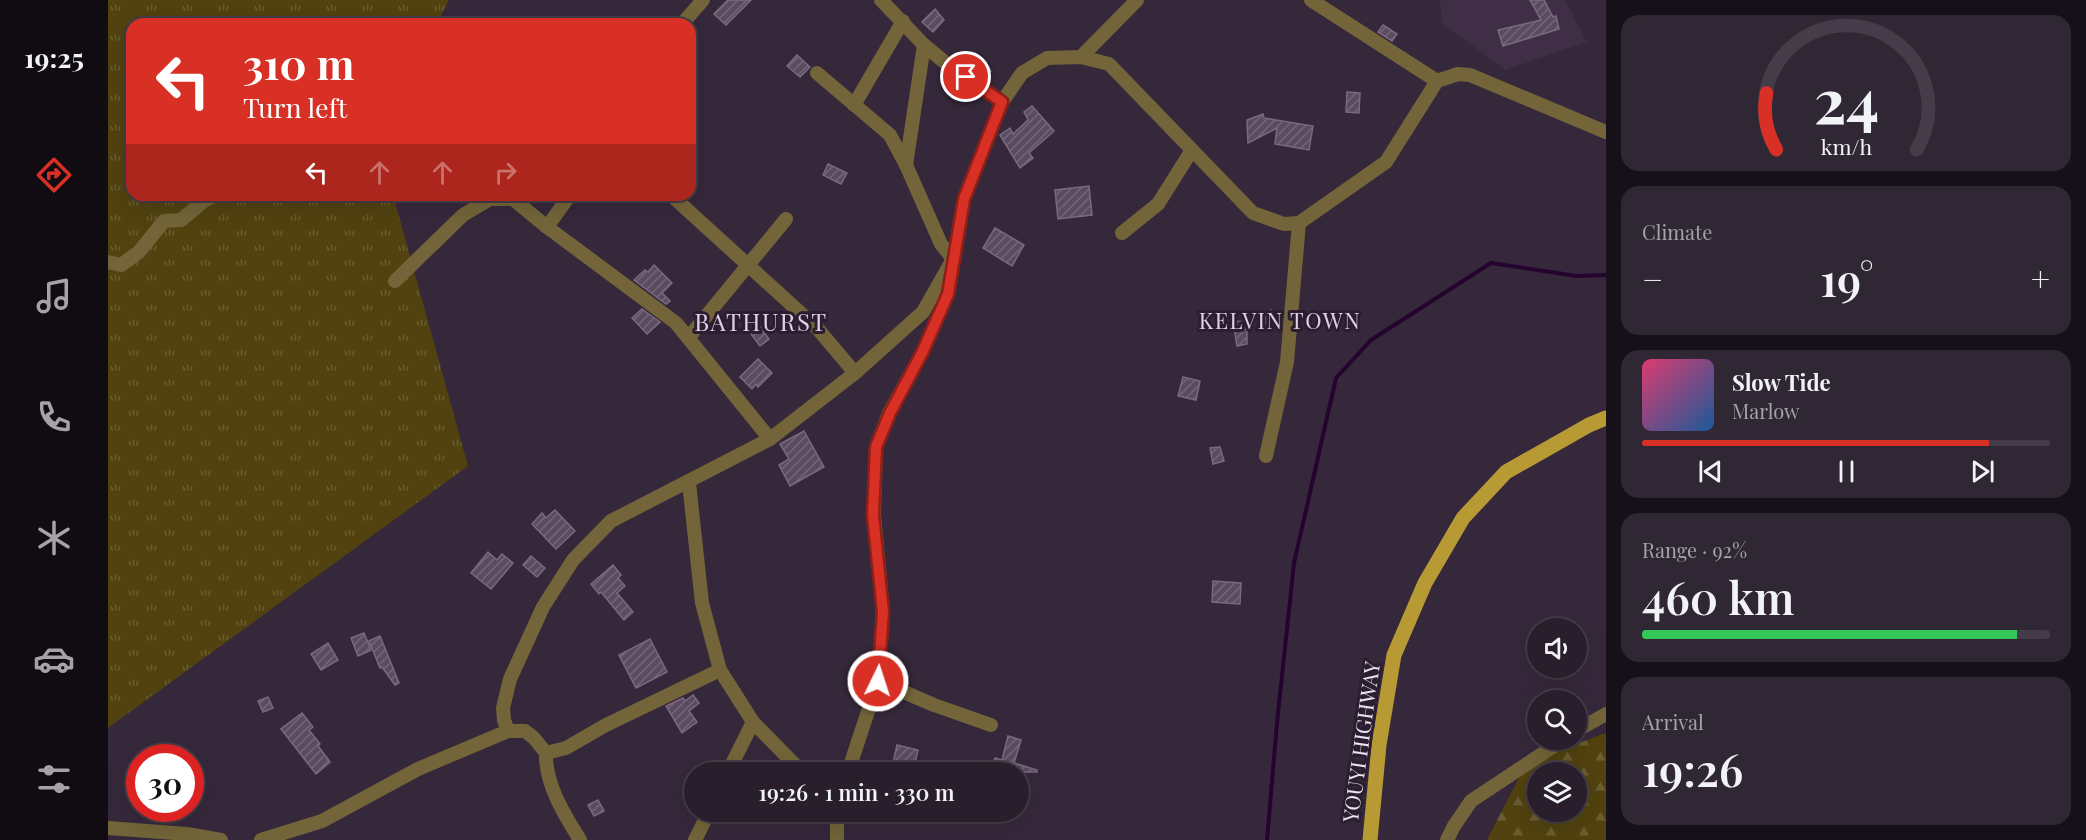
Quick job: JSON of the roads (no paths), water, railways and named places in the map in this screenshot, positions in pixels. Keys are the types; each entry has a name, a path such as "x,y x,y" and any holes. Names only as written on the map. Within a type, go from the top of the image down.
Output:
{"main road":[{"name":"YOUYI HIGHWAY","path":"1371,840 1379,745 1394,655 1425,583 1463,518 1506,472 1589,425 1606,418"}],"street":[{"path":"687,18 703,0"},
{"path":"881,0 924,45 948,65 1002,102"},
{"path":"1081,57 1137,0"},
{"path":"1311,0 1437,81"},
{"path":"854,105 903,21"},
{"path":"906,165 924,45"},
{"path":"851,762 878,681 883,612 873,515 876,447 890,413 923,351 948,294 964,199 1002,102 1022,73 1047,58 1081,57 1109,64 1253,213 1284,224 1299,223 1386,162 1437,81 1458,74 1470,75 1606,132"},
{"path":"817,73 890,135 941,244 953,259"},
{"path":"1122,233 1158,204 1192,150"},
{"path":"108,262 121,265 139,252 164,221 181,220 204,201"},
{"path":"395,281 463,215 487,201"},
{"path":"515,201 676,324 689,337 770,439"},
{"path":"547,227 566,201"},
{"path":"678,201 818,328 855,373"},
{"path":"689,337 786,219"},
{"path":"1266,456 1287,362 1299,223"},
{"path":"508,731 503,708 510,680 543,607 573,560 611,522 770,439 855,373 923,312 953,259"},
{"path":"689,483 702,603 720,670 753,722 792,762"},
{"path":"546,753 566,748 606,725 720,670"},
{"path":"878,681 934,705 992,724"},
{"path":"1587,724 1606,714"},
{"path":"733,762 753,722"},
{"path":"261,840 322,821 418,769 508,731 525,731 546,753 546,768 560,806 580,840"},
{"path":"1447,840 1472,801 1548,750"},
{"path":"695,840 704,822"},
{"path":"837,822 837,840"},
{"path":"108,828 188,834 220,840"}],"waterway":[{"path":"1267,840 1294,563 1336,378 1371,340 1491,263 1577,276 1606,275"}],"district":[{"name":"KELVIN TOWN","path":"1280,321"},
{"name":"BATHURST","path":"761,323"}]}
